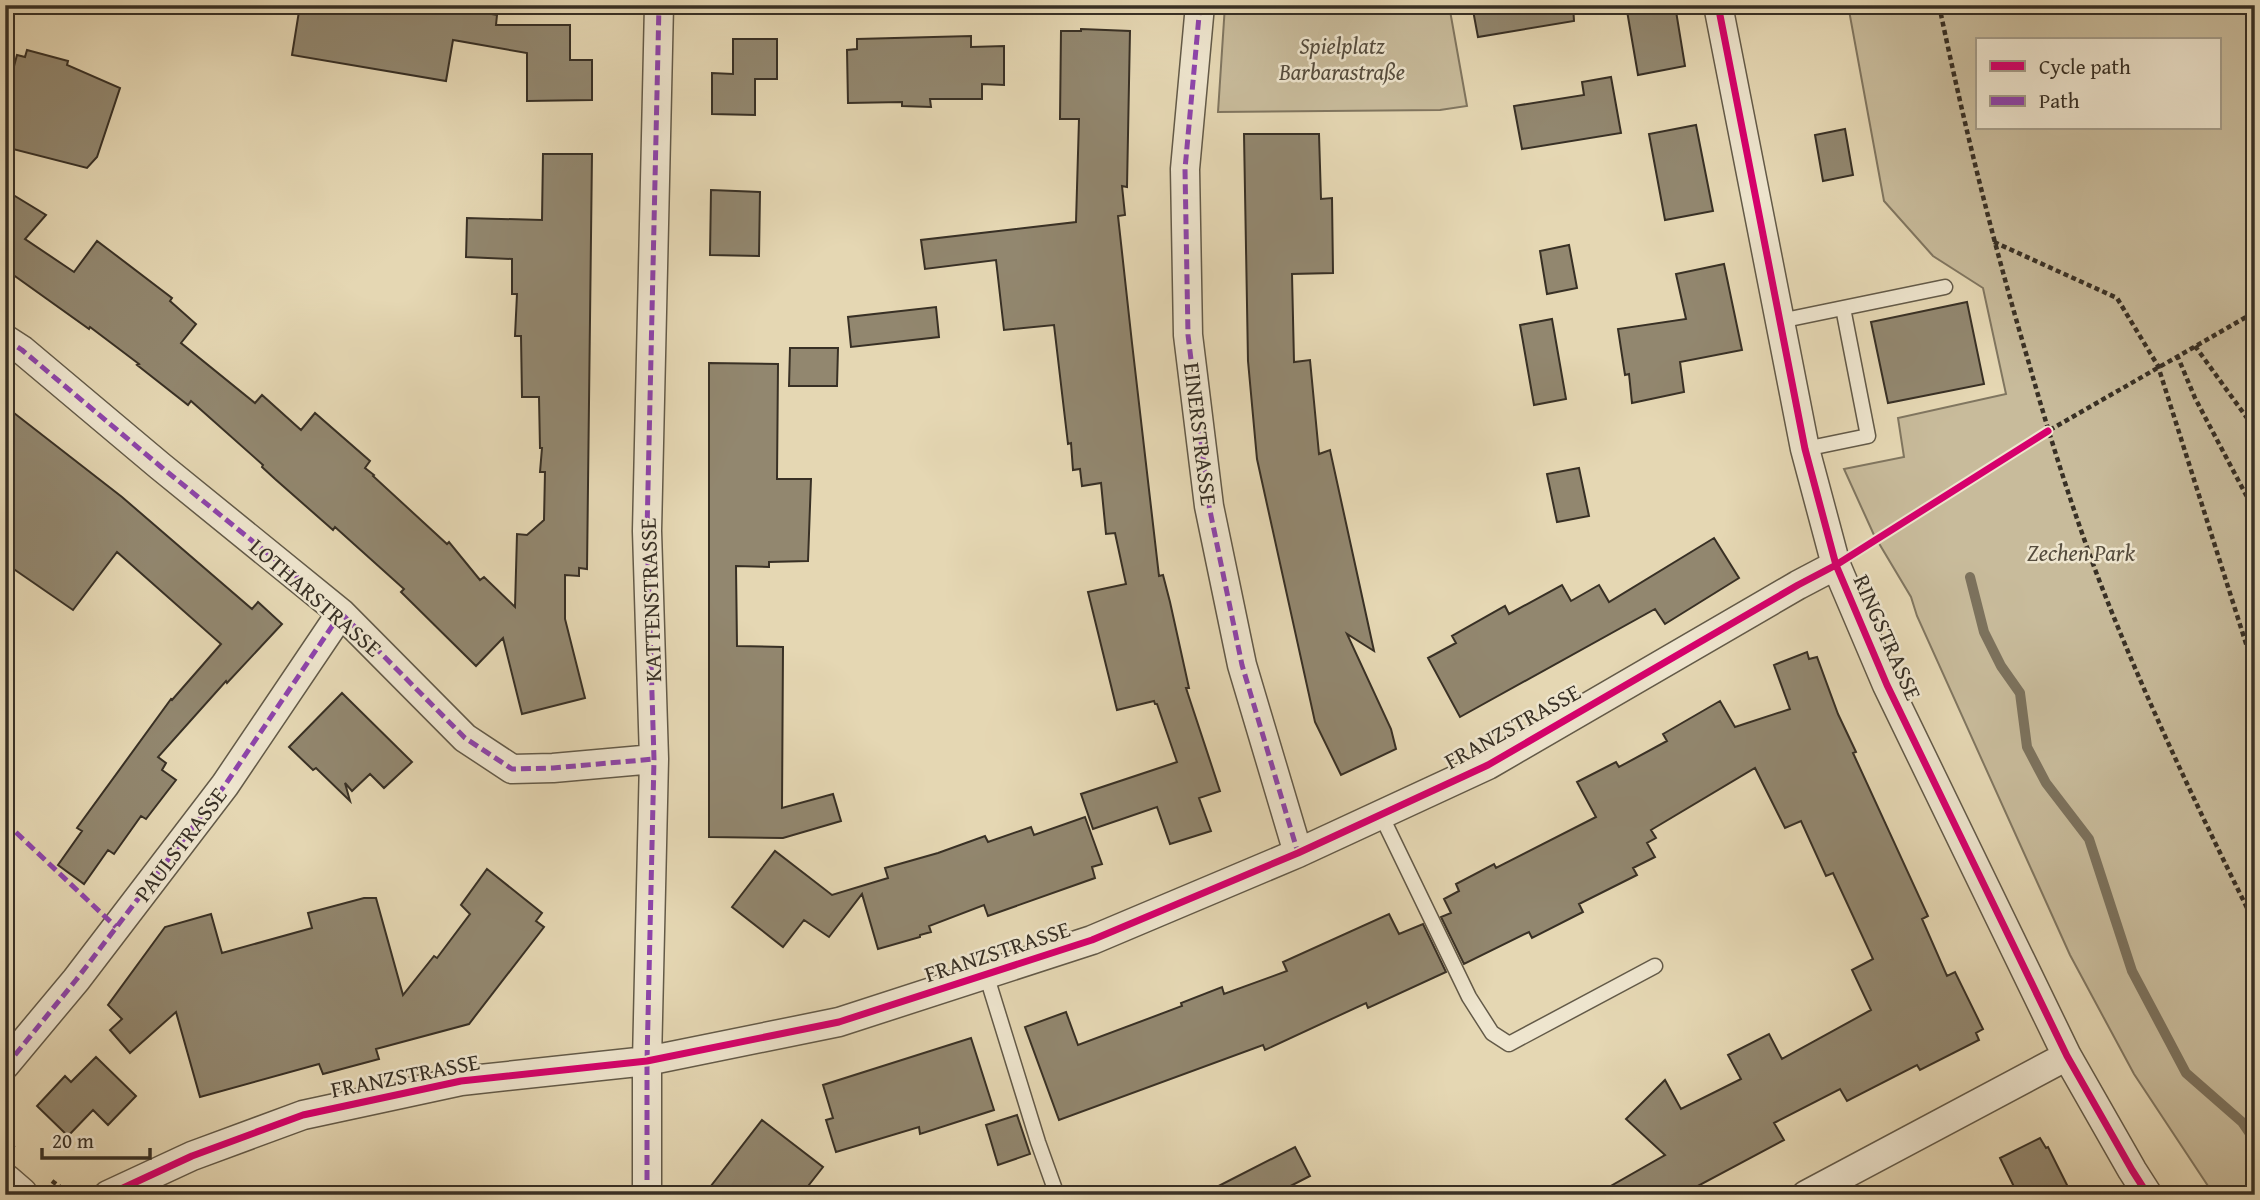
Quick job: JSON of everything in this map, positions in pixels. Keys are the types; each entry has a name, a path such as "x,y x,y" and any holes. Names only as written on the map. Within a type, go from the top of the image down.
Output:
{"street":[{"name":"KATTENSTRASSE","path":"647,1195 647,1061 654,759 646,531 659,5"},
{"name":"EINERSTRASSE","path":"1200,5 1185,169 1188,335 1209,506 1242,665 1298,853"},
{"name":"RINGSTRASSE","path":"1718,5 1805,449 1836,565 1887,685 2067,1056 2148,1195"},
{"name":"LOTHARSTRASSE","path":"5,339 22,350 341,613 464,738 512,769 654,759"},
{"name":"FRANZSTRASSE","path":"108,1195 192,1156 303,1115 461,1081 647,1061 839,1022 1092,940 1298,853 1488,765 1836,565"},
{"name":"PAULSTRASSE","path":"10,1060 76,980 225,785 341,613"},
{"path":"1806,1195 2067,1056"},
{"path":"5,1182 20,1195"}],"lane":[{"path":"1780,321 1945,287"},
{"path":"1805,449 1868,436 1843,308"},
{"path":"1381,815 1469,997 1492,1033 1509,1044 1655,966"},
{"path":"986,974 1057,1195"}],"path":[{"path":"1939,5 1963,122 1993,242 2048,431 2096,570 2132,660 2190,794 2255,924"},
{"path":"1993,242 2117,298 2158,366 2255,672"},
{"path":"1836,565 2048,431 2255,312"},
{"path":"2195,346 2255,429"},
{"path":"2177,355 2194,398 2255,507"}],"green space":[{"name":"Spielplatz Barbarastraße","path":"1225,5 1449,5 1467,106 1440,110 1218,112"},
{"name":"Zechen Park","path":"1848,5 2255,5 2255,1195 2214,1195 2134,1074 2070,955 1917,616 1911,597 1874,535 1844,469 1904,457 1898,418 2006,394 1983,288 1933,256 1884,201"}],"building":[{"path":"300,5 442,5 497,15 496,25 570,25 570,60 592,60 592,100 527,101 527,53 453,40 446,81 292,55"},
{"path":"1472,5 1573,5 1574,21 1478,37"},
{"path":"1626,5 1675,5 1685,66 1638,75"},
{"path":"1061,31 1130,31 1127,187 1122,186 1125,215 1118,216 1159,576 1163,575 1170,602 1189,688 1186,688 1220,791 1199,798 1211,831 1170,844 1157,807 1093,829 1081,794 1177,762 1154,701 1117,710 1088,592 1126,584 1115,533 1106,534 1101,483 1082,486 1080,469 1073,470 1054,325 1004,330 996,260 925,269 921,240 1076,222 1079,119 1060,119"},
{"path":"971,36 971,47 1004,46 1004,85 982,84 982,99 930,99 931,107 902,106 902,102 848,103 847,50 857,49 857,39"},
{"path":"733,39 777,39 777,79 755,79 755,115 712,114 712,73 733,74"},
{"path":"27,50 68,61 67,65 120,88 97,157 87,168 5,147 5,100 17,55 25,57"},
{"path":"1611,77 1621,133 1522,149 1514,106 1584,95 1582,82"},
{"path":"1696,125 1713,211 1665,220 1649,134"},
{"path":"1845,129 1853,175 1823,181 1815,135"},
{"path":"1244,134 1319,134 1321,199 1332,198 1333,273 1292,274 1294,362 1310,360 1319,454 1330,450 1374,651 1347,634 1391,729 1396,749 1341,775 1315,722 1257,459 1248,361"},
{"path":"543,154 592,154 587,569 579,568 579,576 565,575 565,619 585,698 522,714 503,638 476,666 401,592 404,589 335,527 333,530 275,479 191,401 188,405 90,327 89,329 5,269 5,190 46,215 25,239 74,272 97,241 113,253 172,298 170,301 196,324 181,343 255,403 262,395 301,430 315,413 370,461 365,468 447,544 449,542 480,580 484,577 515,607 517,534 527,535 544,520 545,472 540,472 542,448 539,397 522,397 521,336 515,336 517,294 512,294 512,259 466,257 467,218 542,220"},
{"path":"711,190 760,192 759,256 710,255"},
{"path":"1569,245 1577,288 1547,294 1540,251"},
{"path":"1724,264 1742,350 1680,362 1684,392 1632,403 1629,374 1625,375 1618,329 1686,319 1676,274"},
{"path":"1967,302 1984,384 1888,403 1871,322"},
{"path":"936,307 939,337 851,347 848,317"},
{"path":"1552,319 1566,399 1534,405 1520,325"},
{"path":"790,348 838,348 837,386 789,386"},
{"path":"709,363 778,364 777,479 811,479 808,561 769,562 769,567 736,566 737,646 783,647 782,808 833,794 841,821 783,838 709,837"},
{"path":"5,406 122,497 252,609 258,602 282,624 158,757 166,763 162,770 176,780 146,819 141,816 114,854 108,850 84,884 58,865 82,831 77,828 171,699 221,644 117,552 73,610 5,563"},
{"path":"1579,468 1589,516 1557,522 1547,474"},
{"path":"1714,538 1739,578 1665,624 1655,609 1460,717 1428,658 1456,643 1452,636 1505,606 1509,614 1562,585 1571,601 1599,585 1609,602"},
{"path":"1807,652 1809,659 1817,657 1838,714 1856,752 1853,753 1928,916 1922,919 1947,976 1955,972 1983,1029 1976,1033 1979,1040 1920,1070 1917,1065 1847,1101 1840,1089 1774,1123 1784,1140 1681,1195 1595,1195 1665,1155 1626,1119 1665,1080 1681,1109 1741,1079 1728,1055 1769,1034 1782,1059 1871,1010 1852,970 1873,959 1833,873 1826,876 1801,821 1785,828 1755,768 1651,830 1656,838 1647,843 1655,857 1633,868 1637,875 1579,904 1583,912 1532,938 1529,932 1464,964 1441,917 1451,913 1444,899 1459,891 1456,884 1494,864 1496,868 1596,817 1577,782 1616,762 1619,767 1667,741 1663,734 1720,701 1735,727 1790,709 1774,665"},
{"path":"342,693 412,762 384,788 370,774 352,791 345,783 350,801 316,768 313,770 289,747"},
{"path":"1085,817 1102,864 1092,867 1095,878 988,916 984,905 929,926 931,932 920,937 878,949 862,894 829,937 804,920 783,947 732,907 775,851 832,895 888,878 885,868 985,836 988,842 1031,827 1034,835"},
{"path":"487,869 542,913 536,921 544,927 469,1024 376,1049 379,1059 323,1074 319,1064 200,1097 176,1012 130,1053 110,1030 122,1019 108,1005 165,927 211,914 222,953 312,928 308,913 364,898 376,898 403,995 434,956 437,958 470,914 461,905"},
{"path":"1389,914 1399,934 1423,924 1446,972 1368,1008 1366,1003 1265,1050 1263,1045 1059,1120 1025,1027 1066,1012 1078,1045 1182,1006 1181,1003 1222,987 1224,994 1287,971 1283,962"},
{"path":"971,1038 994,1110 920,1134 919,1127 836,1152 826,1120 833,1118 823,1085"},
{"path":"96,1057 136,1096 108,1125 93,1110 68,1136 37,1106 65,1076 71,1082"},
{"path":"1017,1115 1030,1154 998,1165 986,1125"},
{"path":"762,1120 823,1167 801,1195 704,1195"},
{"path":"2040,1138 2046,1148 2048,1147 2072,1195 2018,1195 2000,1158"},
{"path":"1295,1147 1310,1176 1273,1195 1201,1195"}],"waterway":[{"path":"1970,577 1984,632 2001,666 2020,693 2027,747 2046,783 2089,839 2132,971 2186,1073 2242,1122 2255,1141"}],"marked path":[{"path":"647,1195 647,1061 654,759 647,531 659,5"},
{"path":"1200,5 1185,169 1188,335 1209,506 1242,665 1298,853"},
{"path":"5,339 22,350 341,613 465,738 512,769 654,759"},
{"path":"15,1055 76,980 225,785 341,613"},
{"path":"5,732 8,735 5,738"},
{"path":"5,822 116,927"}],"cycle path":[{"path":"1718,5 1805,449 1836,565 1887,685 2067,1056 2148,1195"},
{"path":"108,1195 192,1156 303,1115 461,1081 647,1061 839,1022 1092,940 1298,853 1488,765 1836,565 2048,431"}]}
